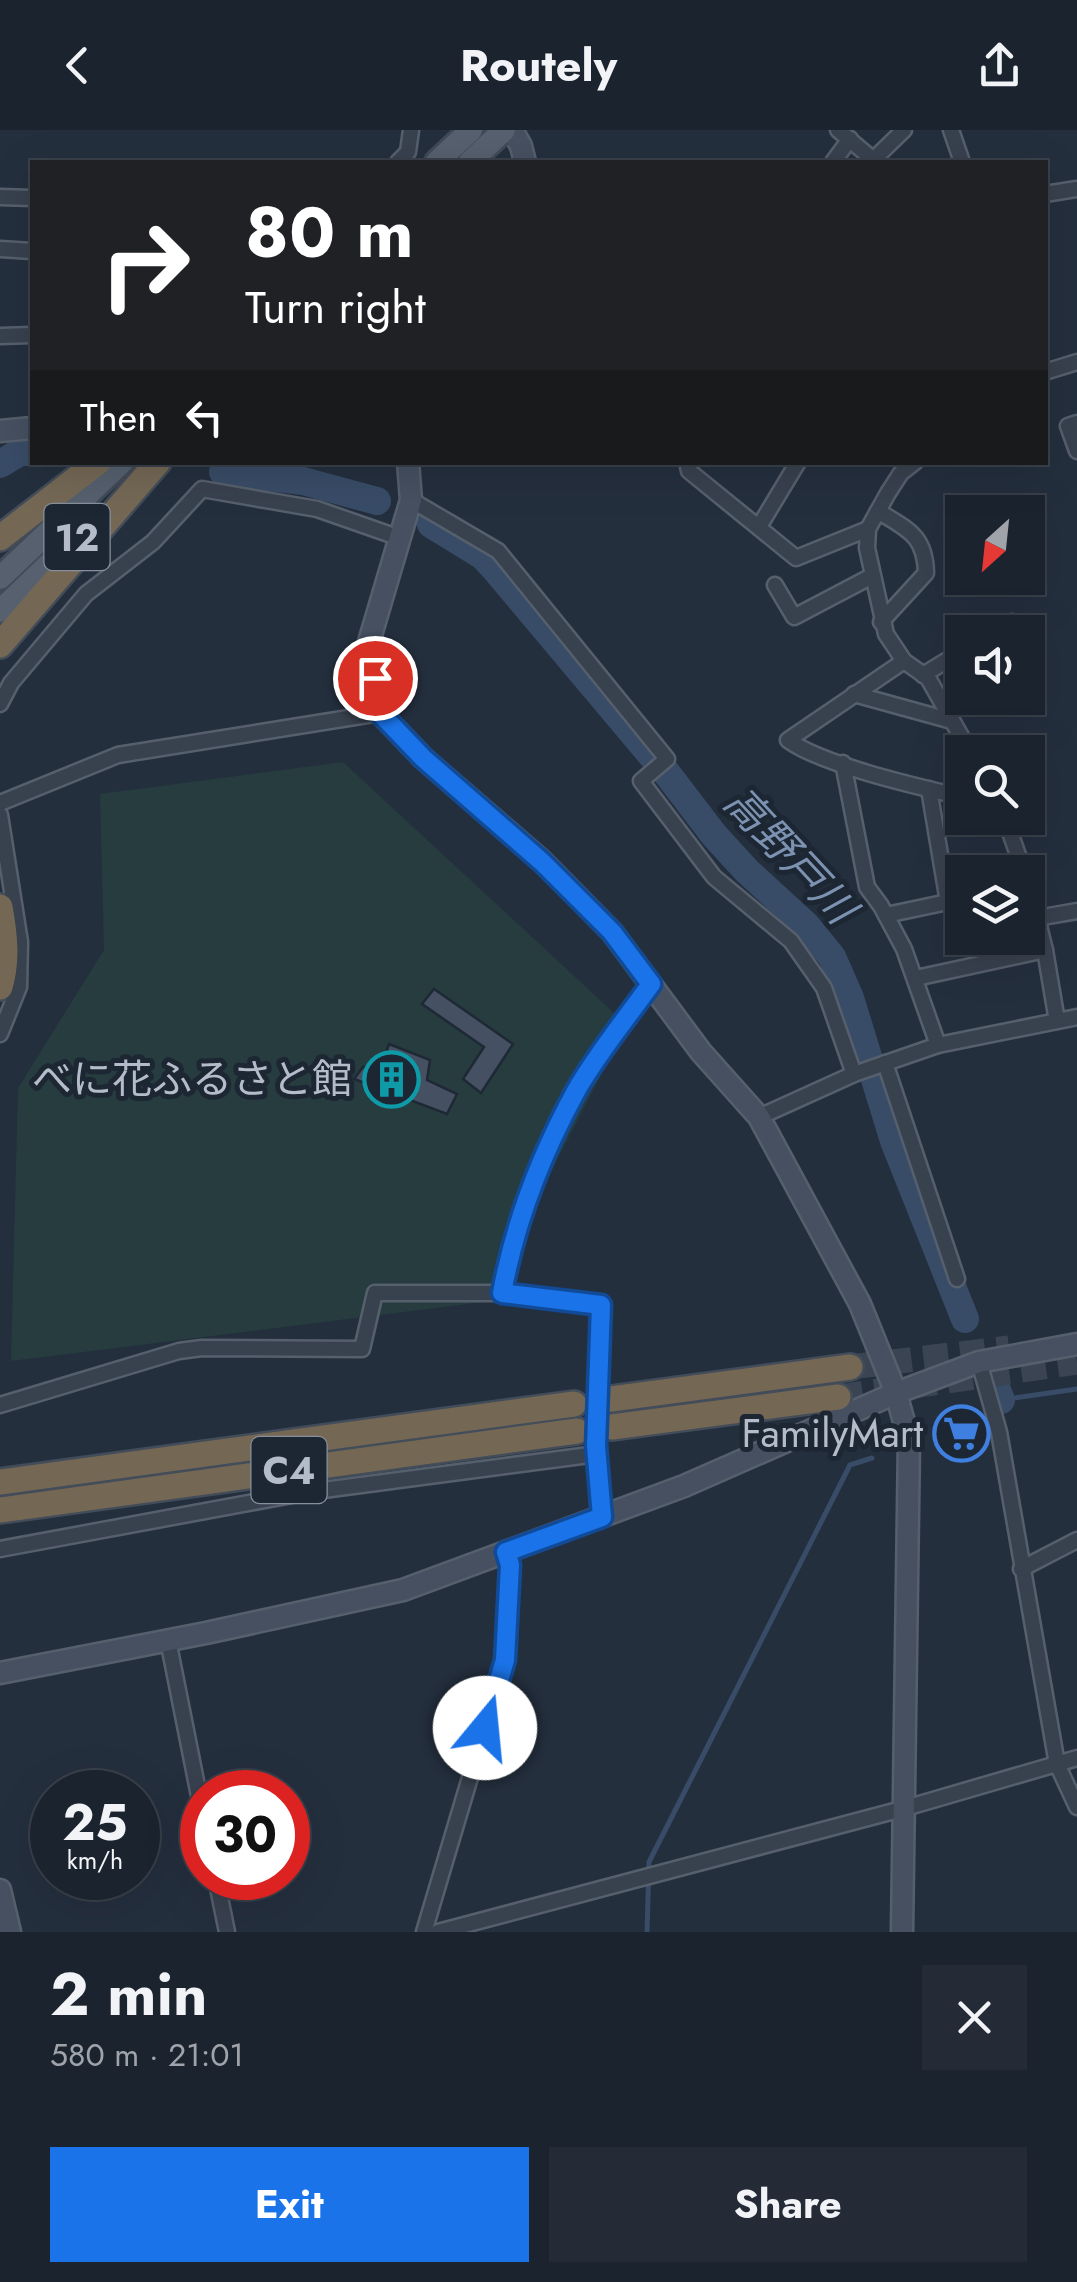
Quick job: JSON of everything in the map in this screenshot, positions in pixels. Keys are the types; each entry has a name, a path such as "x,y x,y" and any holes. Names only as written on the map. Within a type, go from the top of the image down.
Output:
{"highway":[{"path":"0,538 94,465"},
{"path":"0,645 153,465"},
{"path":"0,907 6,936 0,987"},
{"path":"611,1399 850,1366"},
{"path":"612,1427 838,1397"},
{"name":"C4","path":"0,1482 574,1404"},
{"name":"C4","path":"0,1510 577,1432"},
{"path":"0,1464 301,1440"},
{"path":"0,1527 254,1474"}],"main road":[{"path":"439,160 471,130"},
{"path":"472,160 504,130"},
{"name":"12","path":"0,578 119,465"},
{"name":"12","path":"0,611 153,465"}],"street":[{"path":"400,160 408,152 411,130"},
{"path":"512,130 524,160"},
{"path":"877,160 904,130"},
{"path":"952,130 961,160"},
{"path":"834,160 844,135 873,160"},
{"path":"1048,193 1077,188"},
{"path":"0,197 30,198"},
{"path":"0,250 30,251"},
{"path":"0,336 30,335"},
{"path":"1048,371 1077,362"},
{"path":"1077,423 1068,426 1077,451"},
{"path":"3,434 30,428"},
{"path":"408,465 412,500 369,642 380,713 423,758 542,862 612,932 700,1052 759,1117 860,1304 896,1393 909,1440 902,1932"},
{"path":"688,465 796,558 868,529"},
{"path":"760,526 796,465"},
{"path":"910,465 901,473 868,529 872,576 882,622 904,661 924,675 960,735"},
{"path":"0,704 11,682 86,594 153,542 202,489 317,508 400,538"},
{"path":"412,500 498,551 666,760 640,781 714,877 791,941 824,988 854,1074"},
{"path":"878,511 915,535 925,551 926,573 882,622"},
{"path":"775,585 794,617 872,576"},
{"path":"904,661 788,740 843,763 945,793"},
{"path":"924,675 945,662"},
{"path":"854,694 952,721"},
{"path":"0,802 118,755 380,713"},
{"path":"843,763 867,887 886,915 916,978 938,1045"},
{"path":"929,789 945,858"},
{"path":"0,814 20,942 19,987 0,1034"},
{"path":"886,915 945,903"},
{"path":"1045,917 1077,911"},
{"path":"1045,950 1057,1021"},
{"path":"916,978 1022,955"},
{"path":"502,1293 512,1241 552,1139 577,1089 651,984"},
{"path":"759,1117 854,1074 938,1045 1077,1017"},
{"path":"885,1063 956,1278"},
{"path":"0,1405 190,1350 362,1349 375,1293 502,1293 601,1305 597,1454 602,1517"},
{"path":"0,1673 402,1590 684,1486 896,1393 979,1362 1077,1344"},
{"path":"979,1362 999,1432 1057,1764 1077,1807"},
{"path":"0,1548 308,1492 597,1454"},
{"path":"1021,1569 1077,1540"},
{"path":"424,1932 505,1660 510,1565 506,1552"},
{"path":"168,1640 194,1770"},
{"path":"438,1932 902,1809 1077,1758"},
{"path":"0,1890 10,1932"},
{"path":"220,1900 227,1932"}],"green space":[{"path":"343,762 627,1025 483,1302 11,1361 18,1088 104,950 100,794"}],"building":[{"path":"434,989 513,1044 481,1093 463,1079 484,1047 422,1004"},
{"name":"べに花ふるさと館","path":"389,1044 430,1060 427,1080 457,1094 447,1114 354,1079 363,1067 380,1071"}],"waterway":[{"name":"高野戸川","path":"0,464 20,452 30,452"},
{"name":"高野戸川","path":"223,472 303,481 377,501"},
{"name":"高野戸川","path":"431,524 483,556 714,835 806,925 832,957 850,998 894,1141 965,1319"},
{"name":"高野戸川","path":"1001,1400 1077,1389"},
{"name":"高野戸川","path":"997,1390 1001,1400"},
{"path":"647,1932 649,1862 850,1465 872,1458"}],"tunnel":[{"path":"850,1367 1009,1348"},
{"path":"838,1397 1077,1362"}],"place":[{"name":"べに花ふるさと館","path":"391,1079"},
{"name":"FamilyMart","path":"962,1433"}],"route":[{"path":"375,678 380,713 423,758 542,862 612,932 651,984 577,1089 536,1173 512,1241 502,1293 601,1305 596,1446 602,1517 506,1552 510,1565 505,1660 485,1728"}]}
